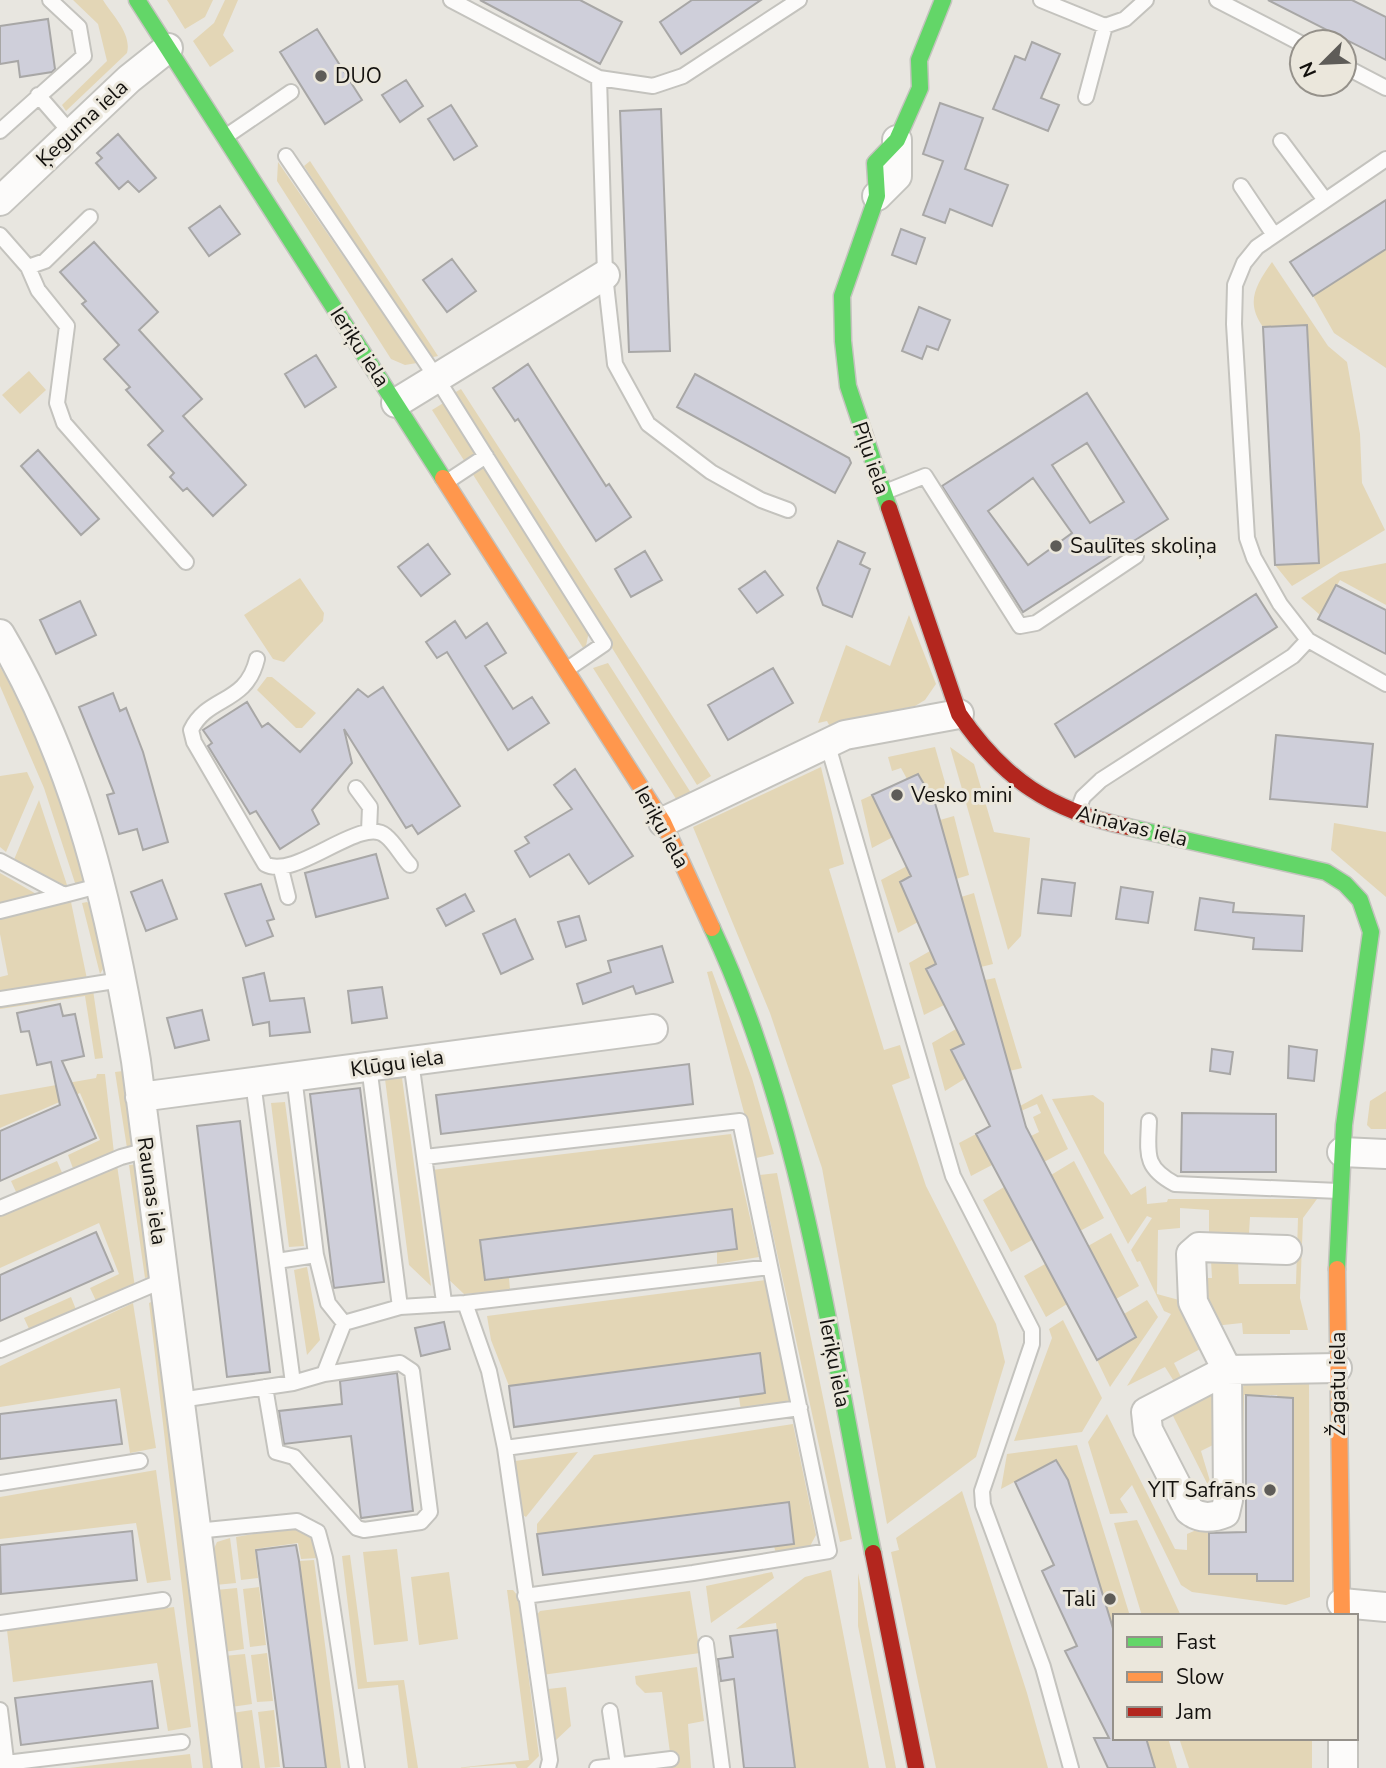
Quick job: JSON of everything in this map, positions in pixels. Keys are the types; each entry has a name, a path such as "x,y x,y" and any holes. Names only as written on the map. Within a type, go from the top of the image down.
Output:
{"street":[{"name":"Ieriķu iela","path":"137,0 663,822 740,988 791,1146 916,1768"},
{"name":"Pīļu iela","path":"943,0 919,60 920,88 897,140 897,176 877,196 842,296 842,310 844,369 883,493 960,715"},
{"name":"Ķeguma iela","path":"0,201 129,79 168,48"},
{"path":"396,402 605,275"},
{"name":"Raunas iela","path":"0,634 25,677 66,767 102,885 140,1097 227,1768"},
{"path":"663,822 827,742 875,728 960,715"},
{"name":"Ainavas iela","path":"960,715 981,748 1012,778 1043,798 1077,814 1278,862 1314,867 1338,879 1356,894 1369,913 1371,932"},
{"name":"Žagatu iela","path":"1342,1609 1337,1368 1340,1192 1342,1152 1371,932"},
{"name":"Klūgu iela","path":"140,1097 653,1029"},
{"path":"1342,1152 1386,1154"},
{"path":"1287,1250 1199,1247 1191,1254 1194,1302 1227,1370 1228,1500 1225,1513 1217,1516 1198,1516 1189,1510 1148,1430 1146,1412 1227,1370 1337,1368"},
{"path":"1342,1609 1386,1607"},
{"path":"1343,1740 1343,1768"}],"lane":[{"path":"0,131 85,56 79,27 50,0"},
{"path":"451,0 599,78 653,86 683,76 799,0"},
{"path":"1041,0 1105,26 1125,19 1146,0"},
{"path":"1217,0 1288,37"},
{"path":"1086,97 1105,26"},
{"path":"1358,73 1386,88"},
{"path":"599,78 605,275 615,364 648,424 711,472 761,500 788,510"},
{"path":"223,138 291,92"},
{"path":"38,95 71,133"},
{"path":"1281,141 1325,200"},
{"path":"286,156 436,377 604,644 566,670"},
{"path":"1386,159 1257,247 1244,264 1235,285 1244,516 1254,558 1280,604 1308,640 1386,684"},
{"path":"1241,186 1274,234"},
{"path":"28,267 45,261 90,218"},
{"path":"0,236 28,267 38,290 66,326 57,403 64,423 186,562"},
{"path":"447,482 486,456"},
{"path":"883,493 925,476 1020,626 1036,623 1136,556"},
{"path":"1077,814 1083,797 1101,780 1293,656 1308,640"},
{"path":"257,659 253,674 245,687 197,717 191,730 194,742 265,864 281,869 369,831 386,835 410,866"},
{"path":"827,742 953,1177 1032,1331 1032,1344 992,1456 983,1498 988,1521 1043,1667 1071,1768"},
{"path":"356,788 370,807 369,831"},
{"path":"0,861 64,895"},
{"path":"281,869 288,897"},
{"path":"0,911 102,885"},
{"path":"0,999 121,981"},
{"path":"411,1061 444,1302"},
{"path":"369,1066 400,1307"},
{"path":"294,1076 316,1255 328,1304 344,1323"},
{"path":"253,1082 293,1383"},
{"path":"425,1157 740,1121 829,1550 693,1573 526,1596"},
{"path":"1149,1121 1148,1159 1157,1175 1175,1184 1340,1192"},
{"path":"0,1208 121,1157 147,1150"},
{"path":"277,1261 316,1255"},
{"path":"344,1323 400,1307 444,1302 465,1303 770,1267"},
{"path":"0,1350 164,1280"},
{"path":"465,1303 489,1371 505,1448 550,1760 548,1768"},
{"path":"324,1374 344,1323"},
{"path":"180,1400 400,1363 412,1371 430,1512 428,1518 421,1522 364,1530 357,1528 294,1457 276,1452 265,1387"},
{"path":"505,1448 800,1408"},
{"path":"0,1483 140,1461"},
{"path":"196,1531 297,1521 318,1532 325,1558 357,1768"},
{"path":"0,1623 163,1600"},
{"path":"706,1644 722,1768"},
{"path":"0,1711 6,1765 182,1742"},
{"path":"610,1712 618,1765"},
{"path":"597,1768 671,1759"}],"shaded area":[{"path":"73,0 103,0 121,25 128,46 127,53 66,111 62,105 107,61 98,24"},
{"path":"167,0 213,0 205,17 185,29"},
{"path":"225,0 238,0 223,35 234,51 210,67 193,41 214,23"},
{"path":"310,161 438,356 429,358 304,166"},
{"path":"278,162 417,363 405,365 391,359 277,181"},
{"path":"1386,249 1386,368 1334,333 1313,296"},
{"path":"1272,262 1328,346 1347,362 1360,434 1362,483 1385,530 1292,586 1275,565 1319,562 1307,325 1263,327 1258,318 1254,302 1257,286"},
{"path":"29,371 46,390 20,414 2,395"},
{"path":"461,389 711,776 697,785 454,393"},
{"path":"445,402 589,631 585,651 432,410"},
{"path":"1386,563 1386,605 1340,580 1320,615 1301,598 1340,572"},
{"path":"300,578 324,613 323,621 284,662 273,659 244,615"},
{"path":"909,615 936,684 925,700 915,706 829,725 827,721 818,723 846,645 890,666"},
{"path":"608,663 693,796 678,802 593,668"},
{"path":"0,667 39,743 59,796 85,878 83,885 77,889 44,788 0,686"},
{"path":"267,677 272,677 316,713 302,728 296,728 257,690"},
{"path":"935,747 950,800 935,803 907,779 901,768 892,771 888,757"},
{"path":"950,747 974,764 994,832 1030,838 1021,936 1008,950"},
{"path":"821,767 844,864 829,869 884,1050 900,1045 910,1078 892,1085 926,1186 996,1324 1005,1362 976,1457 887,1524 822,1168 770,1013 693,827"},
{"path":"27,772 34,787 6,852 0,847 0,776"},
{"path":"872,795 893,837 872,848 861,800"},
{"path":"39,800 68,888 13,862"},
{"path":"954,816 969,875 956,879 940,820"},
{"path":"1334,823 1386,832 1386,897 1331,850"},
{"path":"907,866 911,876 900,882 918,922 898,933 881,880"},
{"path":"0,873 38,895 0,906"},
{"path":"974,893 993,964 981,967 961,897"},
{"path":"71,902 87,979 0,991 0,977 8,975 0,934 0,916"},
{"path":"87,902 92,906 106,964 100,974 82,903"},
{"path":"930,951 937,963 927,969 944,1005 924,1015 909,963"},
{"path":"712,971 752,1078 774,1154 756,1158 707,972"},
{"path":"995,978 1022,1068 1009,1071 985,980"},
{"path":"93,990 103,1058 95,1059 85,996 0,1009 0,1005"},
{"path":"956,1029 964,1044 951,1050 966,1078 945,1091 932,1043"},
{"path":"123,1071 135,1147 127,1148 115,1072"},
{"path":"97,1074 105,1074 114,1153 74,1171 68,1155 100,1140 80,1093 0,1128 0,1095 96,1078"},
{"path":"402,1078 431,1286 409,1265 385,1079"},
{"path":"1386,1091 1386,1129 1371,1129 1367,1125 1370,1101"},
{"path":"1042,1094 1068,1149 1044,1162 1031,1136 1039,1132 1033,1117 1041,1113 1037,1104 1021,1111 1020,1106"},
{"path":"1093,1095 1104,1103 1104,1153 1131,1195 1146,1186 1147,1204 1167,1202 1168,1199 1317,1199 1303,1218 1300,1298 1308,1330 1290,1330 1290,1334 1243,1334 1242,1323 1214,1326 1205,1304 1203,1278 1212,1278 1211,1261 1238,1261 1239,1284 1296,1284 1298,1218 1250,1217 1249,1233 1209,1232 1209,1210 1180,1208 1180,1228 1158,1230 1157,1294 1179,1300 1204,1347 1174,1363 1182,1379 1175,1383 1165,1367 1127,1386 1171,1314 1164,1311 1140,1261 1137,1262 1131,1250 1152,1218 1147,1216 1128,1244 1052,1099"},
{"path":"285,1102 304,1246 289,1247 271,1103"},
{"path":"731,1134 759,1257 717,1264 717,1252 737,1249 731,1209 481,1240 485,1280 509,1278 510,1290 464,1294 445,1276 432,1170"},
{"path":"976,1134 992,1165 971,1176 959,1143"},
{"path":"57,1161 63,1175 17,1194 11,1181"},
{"path":"1074,1161 1104,1218 1080,1231 1051,1175"},
{"path":"139,1164 153,1276 145,1278 129,1165"},
{"path":"117,1165 135,1287 97,1303 90,1288 119,1274 99,1223 0,1268 0,1215"},
{"path":"777,1173 852,1539 840,1542 760,1175"},
{"path":"1004,1187 1032,1240 1011,1252 983,1200"},
{"path":"1111,1233 1139,1286 1116,1299 1088,1246"},
{"path":"1045,1264 1067,1304 1046,1317 1024,1276"},
{"path":"307,1267 320,1340 307,1355 294,1270"},
{"path":"766,1280 792,1401 741,1411 739,1397 765,1393 759,1353 509,1386 491,1340 487,1316"},
{"path":"71,1297 77,1312 30,1331 24,1318"},
{"path":"159,1298 212,1768 203,1768 149,1303"},
{"path":"1147,1300 1158,1317 1110,1387 1097,1360 1136,1337 1124,1314"},
{"path":"133,1303 156,1448 130,1453 120,1388 0,1407 0,1366"},
{"path":"1063,1320 1102,1398 1082,1432 1014,1441 1052,1338 1049,1329"},
{"path":"1309,1379 1310,1597 1286,1605 1192,1592 1181,1585 1132,1485 1120,1499 1128,1513 1110,1514 1088,1442 1107,1414 1175,1549 1187,1550 1187,1534 1194,1531 1193,1527 1209,1527 1210,1574 1257,1574 1293,1581 1293,1398 1244,1395 1241,1434 1242,1388 1246,1383"},
{"path":"1215,1387 1215,1444 1201,1451 1216,1501 1170,1410"},
{"path":"793,1424 816,1535 809,1548 776,1554 774,1546 537,1534 537,1524 594,1455"},
{"path":"1077,1445 1129,1614 1113,1614 1113,1629 1056,1460 1001,1489 1007,1454"},
{"path":"578,1452 526,1517 521,1514 515,1461"},
{"path":"156,1470 171,1580 147,1583 136,1523 0,1539 0,1497"},
{"path":"962,1491 1027,1693 1048,1768 936,1768 891,1552 899,1550 896,1538"},
{"path":"1137,1520 1180,1614 1141,1614 1114,1523"},
{"path":"294,1527 309,1532 317,1558 301,1559 298,1543 255,1549 258,1578 241,1580 236,1537"},
{"path":"230,1538 236,1583 215,1585 211,1555 217,1542"},
{"path":"397,1549 408,1641 374,1645 363,1552"},
{"path":"350,1555 367,1682 404,1680 418,1768 408,1768 398,1685 358,1689 342,1556"},
{"path":"314,1560 341,1768 326,1768 299,1561"},
{"path":"831,1570 869,1768 795,1768 776,1623 736,1629 805,1577"},
{"path":"449,1572 458,1639 419,1645 411,1577"},
{"path":"772,1572 774,1578 711,1623 706,1586"},
{"path":"858,1573 896,1768 886,1768 858,1626"},
{"path":"259,1587 266,1645 250,1647 243,1589"},
{"path":"237,1588 244,1649 224,1652 216,1590"},
{"path":"507,1590 513,1590 518,1596 539,1756 527,1768 517,1768 515,1764 456,1768 529,1760"},
{"path":"690,1591 700,1653 542,1675 535,1617 540,1611"},
{"path":"174,1607 191,1727 168,1731 157,1663 13,1682 7,1630"},
{"path":"267,1653 273,1701 257,1702 251,1655"},
{"path":"245,1654 252,1704 231,1707 224,1656"},
{"path":"697,1667 704,1721 688,1724 691,1768 672,1768 662,1692 645,1693 636,1684 635,1676"},
{"path":"566,1687 571,1726 556,1740 548,1689"},
{"path":"252,1710 260,1768 239,1768 232,1713"},
{"path":"274,1710 280,1767 265,1768 258,1712"},
{"path":"1147,1740 1169,1740 1177,1768 1155,1768"},
{"path":"1180,1740 1312,1740 1312,1768 1189,1768"},
{"path":"190,1754 192,1768 69,1768"}],"building":[{"path":"480,0 580,0 622,22 600,64"},
{"path":"692,0 761,0 681,54 660,22"},
{"path":"1268,0 1352,0 1386,17 1386,60 1358,46 1358,28 1323,28"},
{"path":"48,19 55,69 52,72 20,77 18,61 0,64 0,26"},
{"name":"DUO","path":"317,29 362,100 325,124 280,52"},
{"path":"1032,42 1060,54 1041,98 1059,105 1048,131 993,109 1015,56 1025,60"},
{"path":"406,80 423,106 400,122 382,95"},
{"path":"940,103 983,118 965,169 1008,185 992,226 950,209 945,223 923,215 943,161 923,154"},
{"path":"451,105 477,146 454,160 428,119"},
{"path":"661,109 670,351 629,352 620,111"},
{"path":"118,134 156,178 139,192 128,181 119,189 96,163 102,158 97,153"},
{"path":"1386,200 1386,249 1313,296 1290,262"},
{"path":"220,206 240,234 209,256 189,228"},
{"path":"901,229 925,238 916,264 892,255"},
{"path":"94,242 158,312 139,330 202,399 183,416 246,485 213,516 187,488 183,491 170,477 174,473 148,445 163,431 126,390 130,387 104,359 119,345 82,304 86,301 60,272"},
{"path":"452,259 476,291 447,312 423,280"},
{"path":"919,307 950,320 938,350 927,346 922,359 902,351"},
{"path":"1307,325 1319,563 1275,565 1263,327"},
{"path":"316,355 336,387 305,407 285,374"},
{"path":"528,364 606,486 609,484 631,517 596,541 518,419 515,421 493,388"},
{"path":"695,374 849,458 851,463 835,493 677,407"},
{"path":"1087,393 1168,519 1023,612 942,486","holes":["1087,443 1124,502 1090,523 1052,465","1033,478 1072,533 1028,565 988,511"]},
{"path":"38,450 99,519 81,535 21,466"},
{"path":"838,541 865,553 860,564 870,569 852,617 823,605 817,588"},
{"path":"428,544 450,574 421,596 398,567"},
{"path":"645,551 662,580 631,597 615,569"},
{"path":"765,571 783,595 757,613 739,589"},
{"path":"1336,585 1386,610 1386,654 1318,619"},
{"path":"1256,594 1277,627 1075,757 1055,724"},
{"path":"80,601 96,635 56,654 40,620"},
{"path":"455,621 466,638 487,623 506,653 485,666 513,709 532,697 549,723 508,750 447,652 437,658 426,642"},
{"path":"773,668 793,703 728,740 708,705"},
{"path":"383,687 460,806 418,834 412,825 406,828 344,729 352,763 312,810 319,824 280,849 256,811 250,814 208,746 212,743 203,730 247,702 262,727 268,723 300,752 358,689 368,697"},
{"path":"113,693 120,711 126,708 143,752 168,842 143,850 137,829 119,834 107,795 114,793 79,707"},
{"path":"1276,735 1373,744 1367,807 1270,799"},
{"path":"575,769 633,856 589,884 569,854 530,877 515,851 529,843 525,837 572,809 554,785"},
{"path":"918,774 935,803 1026,1127 1136,1337 1097,1360 976,1134 990,1126 951,1050 964,1044 926,969 936,964 900,882 911,876 872,795"},
{"path":"376,854 388,898 316,917 305,873"},
{"path":"1042,879 1075,883 1071,916 1038,913"},
{"path":"162,880 177,919 146,931 131,892"},
{"path":"261,884 274,919 267,921 273,936 246,946 225,894"},
{"path":"1121,887 1153,892 1148,923 1116,919"},
{"path":"465,894 474,911 446,926 437,909"},
{"path":"1200,898 1234,903 1233,912 1304,916 1302,951 1253,949 1254,938 1195,930"},
{"path":"579,916 586,940 566,947 558,922"},
{"path":"515,919 533,959 501,974 483,934"},
{"path":"662,946 673,982 636,994 633,986 583,1004 577,984 611,972 608,961"},
{"path":"264,973 270,1001 304,998 310,1032 270,1036 269,1022 253,1025 243,978"},
{"path":"382,987 387,1018 352,1023 348,991"},
{"path":"60,1004 63,1016 75,1014 84,1056 62,1061 96,1138 0,1181 0,1131 60,1105 51,1062 37,1065 29,1031 21,1032 17,1013"},
{"path":"202,1010 209,1040 175,1048 167,1018"},
{"path":"1289,1046 1317,1050 1314,1081 1288,1078"},
{"path":"1212,1049 1233,1052 1230,1074 1210,1071"},
{"path":"689,1064 693,1104 441,1134 436,1095"},
{"path":"360,1088 384,1282 334,1288 310,1094"},
{"path":"1182,1113 1276,1114 1276,1172 1181,1172"},
{"path":"240,1121 270,1372 227,1377 197,1126"},
{"path":"732,1209 737,1249 485,1280 480,1240"},
{"path":"96,1232 113,1271 0,1321 0,1275"},
{"path":"444,1322 450,1349 421,1356 415,1328"},
{"path":"760,1353 765,1393 514,1427 509,1386"},
{"path":"397,1373 413,1511 361,1518 351,1436 284,1444 279,1411 342,1404 340,1381"},
{"name":"YIT Safrāns","path":"1246,1395 1293,1398 1293,1581 1257,1581 1257,1574 1209,1574 1209,1533 1246,1532"},
{"path":"116,1400 122,1444 0,1459 0,1414"},
{"path":"1056,1460 1068,1480 1113,1628 1113,1740 1147,1740 1155,1768 1108,1768 1094,1738 1109,1738 1065,1651 1077,1646 1042,1571 1054,1565 1015,1482"},
{"path":"789,1502 794,1544 543,1575 537,1534"},
{"path":"132,1531 137,1580 1,1594 0,1545"},
{"path":"296,1545 326,1768 284,1768 256,1550"},
{"path":"777,1630 795,1768 744,1768 734,1679 721,1681 718,1659 733,1657 730,1636"},
{"path":"152,1681 158,1728 21,1745 15,1698"}],"traffic: fast":[{"path":"137,0 443,478"},
{"path":"889,508 848,386 842,296 877,196 875,163 897,140 920,88 919,60 943,0"},
{"path":"1128,827 1326,872 1345,884 1360,900 1371,932 1344,1125 1337,1269"},
{"path":"712,928 743,1002 792,1156 827,1314 873,1553"}],"traffic: slow":[{"path":"443,478 663,822 712,928"},
{"path":"1337,1269 1342,1614"}],"traffic: jam":[{"path":"889,508 959,714 976,737 993,757 1031,789 1075,812 1128,827"},
{"path":"873,1553 916,1768"}],"place":[{"name":"DUO","path":"321,76"},
{"name":"Saulītes skoliņa","path":"1056,546"},
{"name":"Vesko mini","path":"897,795"},
{"name":"YIT Safrāns","path":"1270,1490"},
{"name":"Tali","path":"1110,1599"}]}
